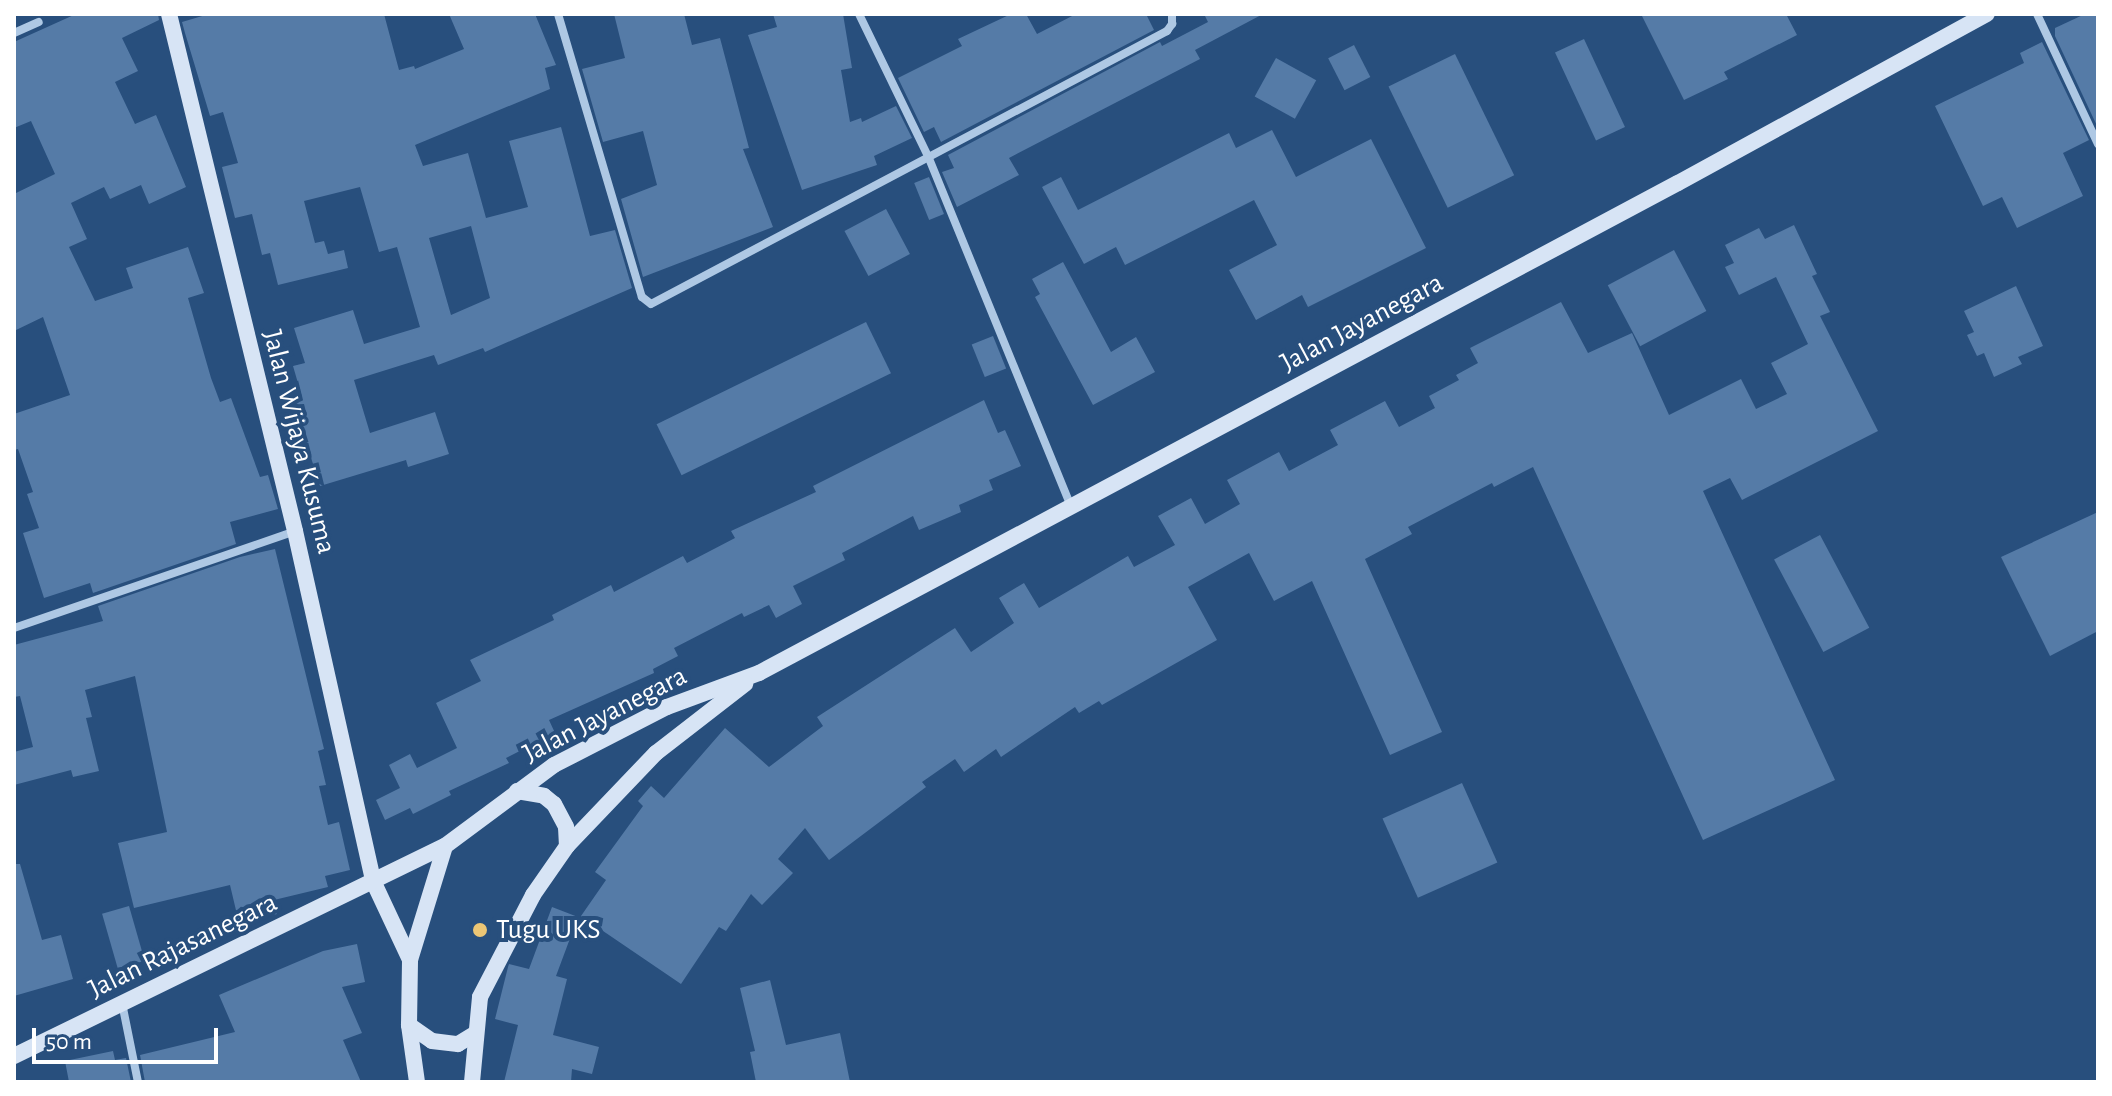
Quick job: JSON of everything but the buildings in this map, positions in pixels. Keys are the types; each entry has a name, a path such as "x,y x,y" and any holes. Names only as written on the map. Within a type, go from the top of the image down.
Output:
{"main road":[{"name":"Jalan Wijaya Kusuma","path":"169,14 295,531 374,883 410,960"},
{"name":"Jalan Jayanegara","path":"374,883 445,846 554,765 667,707 759,673 1987,14"},
{"name":"Jalan Jayanegara","path":"472,1082 480,997 533,895 567,846 656,753 759,673"},
{"path":"517,791 544,796 554,804 566,827 567,846"},
{"path":"417,1082 409,1025 410,960 445,846"},
{"name":"Jalan Rajasanegara","path":"14,1056 374,883"},
{"path":"409,1025 432,1041 458,1044 476,1033"}],"street":[{"path":"558,14 645,302 657,302 1167,31 1172,24 1172,14"},
{"path":"859,14 928,156 1071,506"},
{"path":"2037,14 2098,144"},
{"path":"14,33 39,22"},
{"path":"14,628 295,531"},
{"path":"122,1003 138,1082"}],"place":[{"name":"Tugu UKS","path":"480,930"}]}
